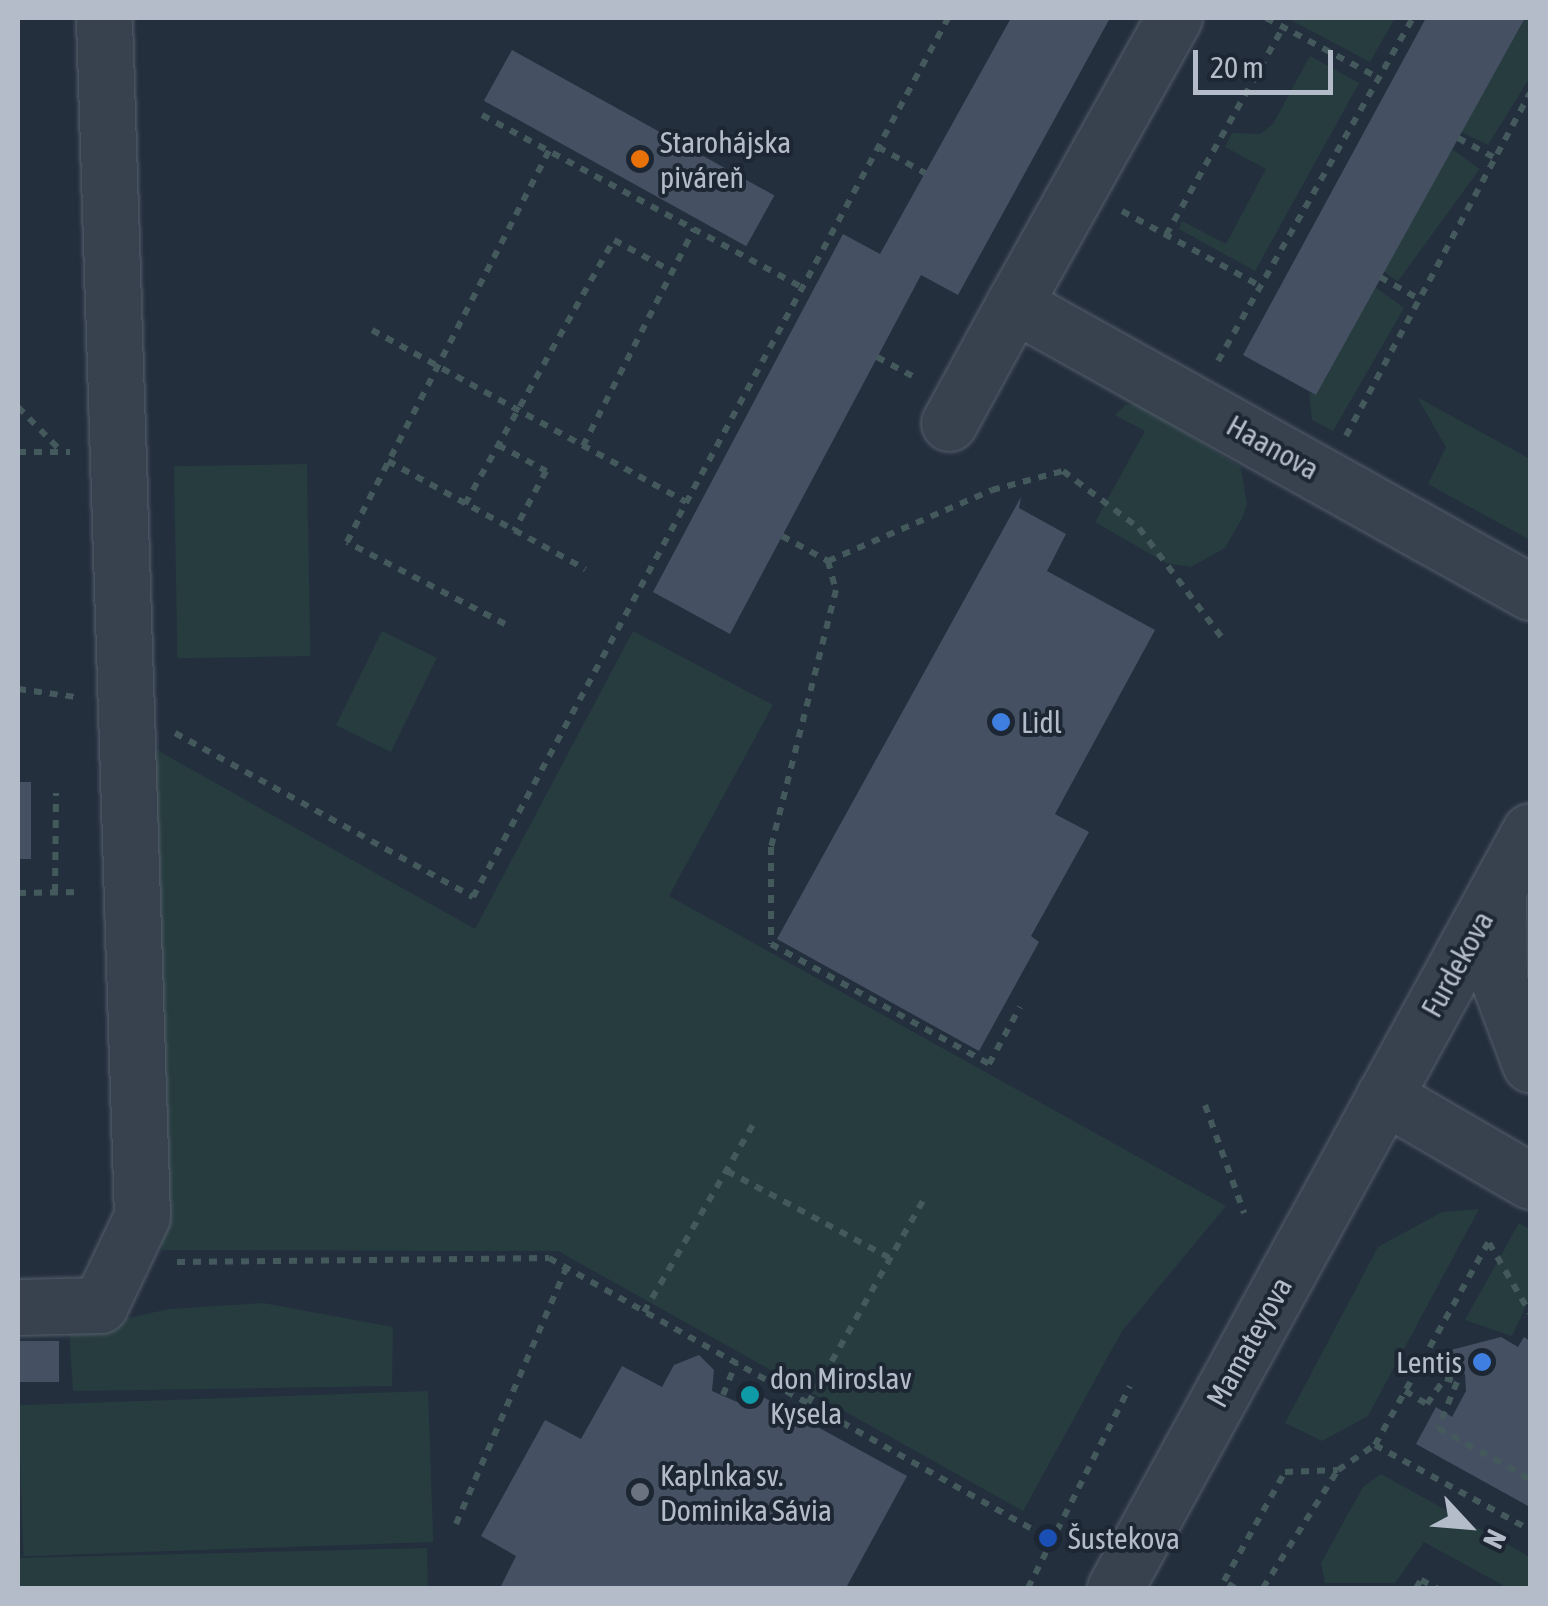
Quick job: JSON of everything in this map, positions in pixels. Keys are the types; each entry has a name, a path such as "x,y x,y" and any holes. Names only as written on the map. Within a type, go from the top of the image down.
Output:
{"street":[{"path":"18,1307 100,1305 142,1216 104,18"},
{"path":"938,403 1021,291 1174,18"},
{"name":"Haanova","path":"1021,291 1315,470 1530,592"},
{"name":"Furdekova","path":"1384,1096 1530,831"},
{"path":"1498,890 1499,982 1530,1064"},
{"path":"1384,1096 1517,1160"},
{"name":"Mamateyova","path":"1114,1588 1384,1096"}],"path":[{"path":"18,689 123,704 473,897 948,18"},
{"path":"1266,18 1379,78"},
{"path":"1210,375 1413,18"},
{"path":"1166,235 1283,27"},
{"path":"1315,470 1340,446 1530,92"},
{"path":"482,115 802,287"},
{"path":"1458,138 1495,158"},
{"path":"878,147 925,174"},
{"path":"505,624 347,542 549,150"},
{"path":"1106,202 1260,286"},
{"path":"583,446 694,229"},
{"path":"465,504 614,240 673,272"},
{"path":"1380,278 1420,299"},
{"path":"372,330 686,502"},
{"path":"877,357 938,403"},
{"path":"18,407 62,452"},
{"path":"498,445 546,472 514,530"},
{"path":"388,461 585,569"},
{"path":"828,561 992,490 1063,471 1138,528 1223,639"},
{"path":"782,536 828,561 836,590 771,847 771,944 990,1064 1020,1006"},
{"path":"55,892 56,793"},
{"path":"18,894 130,891"},
{"path":"1205,1105 1244,1213"},
{"path":"644,1312 753,1126"},
{"path":"726,1171 890,1258"},
{"path":"808,1403 926,1194"},
{"path":"1262,1588 1338,1470 1375,1445 1489,1242 1530,1312"},
{"path":"120,1263 548,1258 1048,1538"},
{"path":"456,1524 566,1268"},
{"path":"722,1395 736,1363"},
{"path":"1404,1391 1427,1404 1445,1378 1458,1382 1438,1428 1530,1479"},
{"path":"1028,1588 1048,1538 1130,1386"},
{"path":"1375,1445 1530,1530"},
{"path":"1235,1588 1224,1581 1285,1472 1338,1470"},
{"path":"1416,1588 1421,1580 1437,1588"}],"green space":[{"path":"1287,18 1395,18 1370,62"},
{"path":"1525,18 1530,18 1530,77 1488,145 1461,132"},
{"path":"1310,56 1359,83 1255,271 1179,229 1182,221 1226,244 1266,169 1225,147 1232,133 1260,134 1273,124"},
{"path":"1452,149 1480,169 1398,281 1370,261"},
{"path":"1375,287 1404,308 1333,431 1312,420 1309,392 1316,395"},
{"path":"1417,397 1530,459 1530,540 1428,484 1446,447"},
{"path":"1139,404 1241,467 1247,505 1242,518 1225,548 1191,567 1166,563 1095,522 1145,431 1115,415 1125,405"},
{"path":"307,464 310,656 177,658 174,466"},
{"path":"382,631 437,658 391,752 336,725"},
{"path":"633,631 773,705 669,896 1226,1206 1122,1331 1023,1511 558,1251 162,1250 148,745 475,929"},
{"path":"1479,1209 1368,1416 1322,1441 1285,1423 1378,1247 1442,1212"},
{"path":"1519,1223 1530,1229 1530,1297 1512,1336 1465,1320"},
{"path":"263,1303 393,1327 392,1386 73,1391 69,1331 169,1309"},
{"path":"428,1391 433,1542 24,1556 18,1405"},
{"path":"1381,1474 1530,1557 1530,1588 1508,1588 1424,1542 1395,1583 1325,1583 1321,1563 1363,1487"},
{"path":"427,1548 428,1588 18,1588 18,1558"}],"building":[{"path":"1011,18 1110,18 958,295 921,275 730,634 653,592 843,234 880,254"},
{"path":"1426,18 1525,18 1316,395 1243,355"},
{"path":"512,50 774,195 746,246 484,101"},
{"name":"Lidl","path":"1021,497 1019,508 1066,534 1047,571 1155,630 1055,814 1089,832 1031,936 1039,942 979,1051 777,939"},
{"path":"18,782 31,782 31,859 18,859"},
{"path":"1501,1337 1518,1347 1524,1337 1530,1341 1530,1507 1416,1444 1436,1407 1452,1417 1466,1391 1465,1374 1452,1367 1451,1350"},
{"path":"18,1341 59,1341 59,1382 18,1382"},
{"path":"699,1355 714,1370 712,1391 744,1405 752,1391 907,1476 847,1586 851,1588 500,1588 516,1556 481,1536 545,1420 581,1439 622,1366 662,1387 674,1365"}],"place":[{"name":"Starohájska piváreň","path":"640,159"},
{"name":"Lidl","path":"1001,722"},
{"name":"Lentis","path":"1482,1362"},
{"name":"don Miroslav Kysela","path":"750,1395"},
{"name":"Kaplnka sv. Dominika Sávia","path":"640,1492"},
{"name":"Šustekova","path":"1048,1538"}]}
